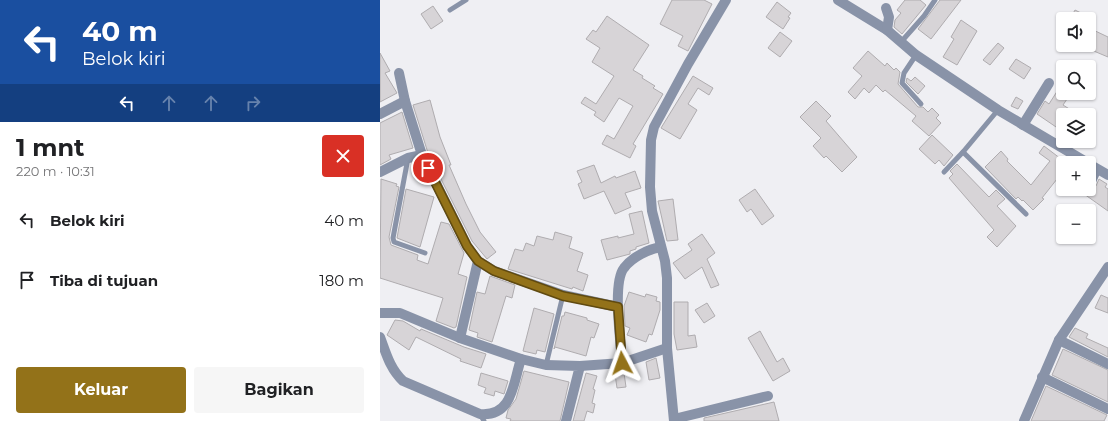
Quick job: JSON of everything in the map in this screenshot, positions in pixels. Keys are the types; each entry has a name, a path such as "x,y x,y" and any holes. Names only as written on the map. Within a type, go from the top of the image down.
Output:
{"street":[{"path":"838,0 887,30 916,55 998,110 1076,156"},
{"path":"728,1 688,64 654,127 650,140 650,187 652,211 668,278 667,348 674,420 768,396"},
{"path":"886,8 889,17 887,30"},
{"path":"399,73 405,100 422,155 467,246 478,261 494,271 563,296 618,307"},
{"path":"1023,125 1049,83"},
{"path":"380,114 405,100"},
{"path":"380,172 408,158 422,155"},
{"path":"1096,168 1108,176"},
{"path":"622,363 618,307 620,275 630,262 652,249 661,247"},
{"path":"460,338 478,261"},
{"path":"1024,421 1059,340 1108,267"},
{"path":"380,313 400,313 460,338 521,359 546,365 580,366 622,363 667,348"},
{"path":"380,337 395,374 403,381 482,417 503,408 508,401 521,359"},
{"path":"1059,340 1108,364"},
{"path":"566,421 580,366"},
{"path":"1042,377 1108,409"}],"lane":[{"path":"450,10 466,0"},
{"path":"901,42 924,16 935,0"},
{"path":"916,55 904,73 902,83 921,104"},
{"path":"944,172 998,110"},
{"path":"963,152 1026,214"},
{"path":"408,158 393,238 394,242 399,245 425,253"},
{"path":"1096,176 1099,170"},
{"path":"546,365 563,296"}],"building":[{"path":"672,0 704,0 712,4 688,51 678,46 683,36 660,24"},
{"path":"905,0 920,0 926,5 902,34 894,27 895,20 901,13 897,10"},
{"path":"940,0 961,0 931,39 918,29"},
{"path":"777,2 791,13 788,17 790,18 783,29 766,17"},
{"path":"433,6 443,21 431,29 421,14"},
{"path":"607,16 649,45 633,70 655,86 653,88 663,94 633,144 636,146 630,158 602,144 607,135 614,139 633,106 619,98 604,122 594,115 596,112 581,103 585,97 596,104 614,76 592,62 600,48 586,39 593,30 596,32"},
{"path":"961,20 977,31 957,65 943,57 954,39 951,37"},
{"path":"1096,31 1108,37 1108,57 1096,52"},
{"path":"780,32 792,41 780,57 768,48"},
{"path":"998,43 1004,48 990,65 983,60"},
{"path":"868,51 885,66 887,63 894,70 896,68 900,72 898,84 918,107 923,107 928,112 932,108 939,115 936,118 941,123 929,136 912,121 916,116 885,90 883,92 876,85 869,93 864,88 855,99 848,92 862,76 853,68"},
{"path":"380,53 390,71 385,73 397,93 380,102"},
{"path":"1016,59 1031,68 1024,79 1009,69"},
{"path":"693,76 713,88 709,95 698,88 688,104 697,110 680,139 661,128"},
{"path":"915,77 925,86 918,94 906,82 907,78 911,81"},
{"path":"1056,93 1056,100 1066,100 1063,105 1068,108 1056,108 1056,127 1037,114 1045,101 1049,104"},
{"path":"1016,97 1023,101 1018,109 1011,106"},
{"path":"430,100 440,137 451,165 449,165 480,232 496,252 487,259 472,241 428,153 413,105"},
{"path":"816,101 831,116 826,121 857,157 842,172 826,156 824,158 813,146 821,138 800,117"},
{"path":"402,112 413,148 389,155 391,159 380,165 380,123"},
{"path":"932,135 953,155 944,166 939,160 935,164 919,149"},
{"path":"1044,146 1057,156 1056,180 1042,198 1044,199 1033,210 1023,200 1022,201 1018,197 1016,199 985,167 1001,151 1008,159 1007,161 1031,185 1050,161 1039,153"},
{"path":"957,164 989,197 996,190 1005,199 997,206 1016,226 997,247 987,237 994,230 949,178 953,174 950,171"},
{"path":"594,165 601,183 615,176 616,178 635,171 641,188 625,193 631,207 615,214 604,191 584,199 578,184 582,182 577,171"},
{"path":"381,179 397,184 396,186 399,187 389,237 391,245 418,255 417,260 428,264 441,222 449,224 464,253 458,274 467,277 456,327 454,328 436,321 443,298 380,278"},
{"path":"1099,179 1107,184 1105,187 1108,189 1108,211 1087,196 1096,196 1096,186"},
{"path":"406,189 434,197 420,247 397,238"},
{"path":"755,189 774,216 762,225 751,209 747,212 739,200"},
{"path":"673,199 678,240 667,241 658,201"},
{"path":"642,211 649,243 636,247 636,249 630,251 630,254 607,260 601,240 634,234 629,214"},
{"path":"555,232 572,237 569,248 583,253 577,271 588,275 583,291 508,269 515,249 523,251 526,243 534,246 537,236 553,240"},
{"path":"702,234 715,253 707,259 719,285 711,288 702,267 685,279 673,263 692,250 688,244"},
{"path":"490,276 515,285 512,298 506,296 492,342 477,337 478,333 469,330 477,292 485,294"},
{"path":"629,292 645,297 646,294 657,297 656,301 660,302 660,310 652,335 649,334 646,342 627,335 630,328 625,326 624,306"},
{"path":"1101,295 1108,298 1108,313 1095,308"},
{"path":"674,302 688,302 688,336 695,335 697,347 677,350 674,334"},
{"path":"707,303 715,316 704,323 695,310"},
{"path":"534,308 554,314 545,352 537,350 536,354 523,351"},
{"path":"565,312 587,318 587,320 599,324 594,338 591,337 586,356 555,347 554,349 562,316 564,316"},
{"path":"395,320 403,321 420,331 421,329 464,347 486,354 481,368 460,361 461,359 416,337 409,350 387,335"},
{"path":"1075,328 1088,334 1086,338 1108,348 1108,357 1069,337"},
{"path":"760,331 777,362 783,358 790,371 773,381 748,338"},
{"path":"1063,349 1108,370 1108,402 1052,375"},
{"path":"656,358 660,378 649,380 646,362"},
{"path":"524,371 569,382 560,421 510,421 511,419 506,418 508,410 516,399"},
{"path":"481,373 508,381 504,394 495,391 494,396 484,393 486,388 478,385"},
{"path":"586,373 597,376 593,389 595,390 592,403 595,404 593,413 587,411 584,421 573,421"},
{"path":"624,373 626,387 617,388 615,374"},
{"path":"1046,386 1107,415 1104,421 1031,421"},
{"path":"774,402 779,421 704,421 704,418"}],"route":[{"path":"428,168 471,254 485,267 563,296 618,307 622,363"}]}
